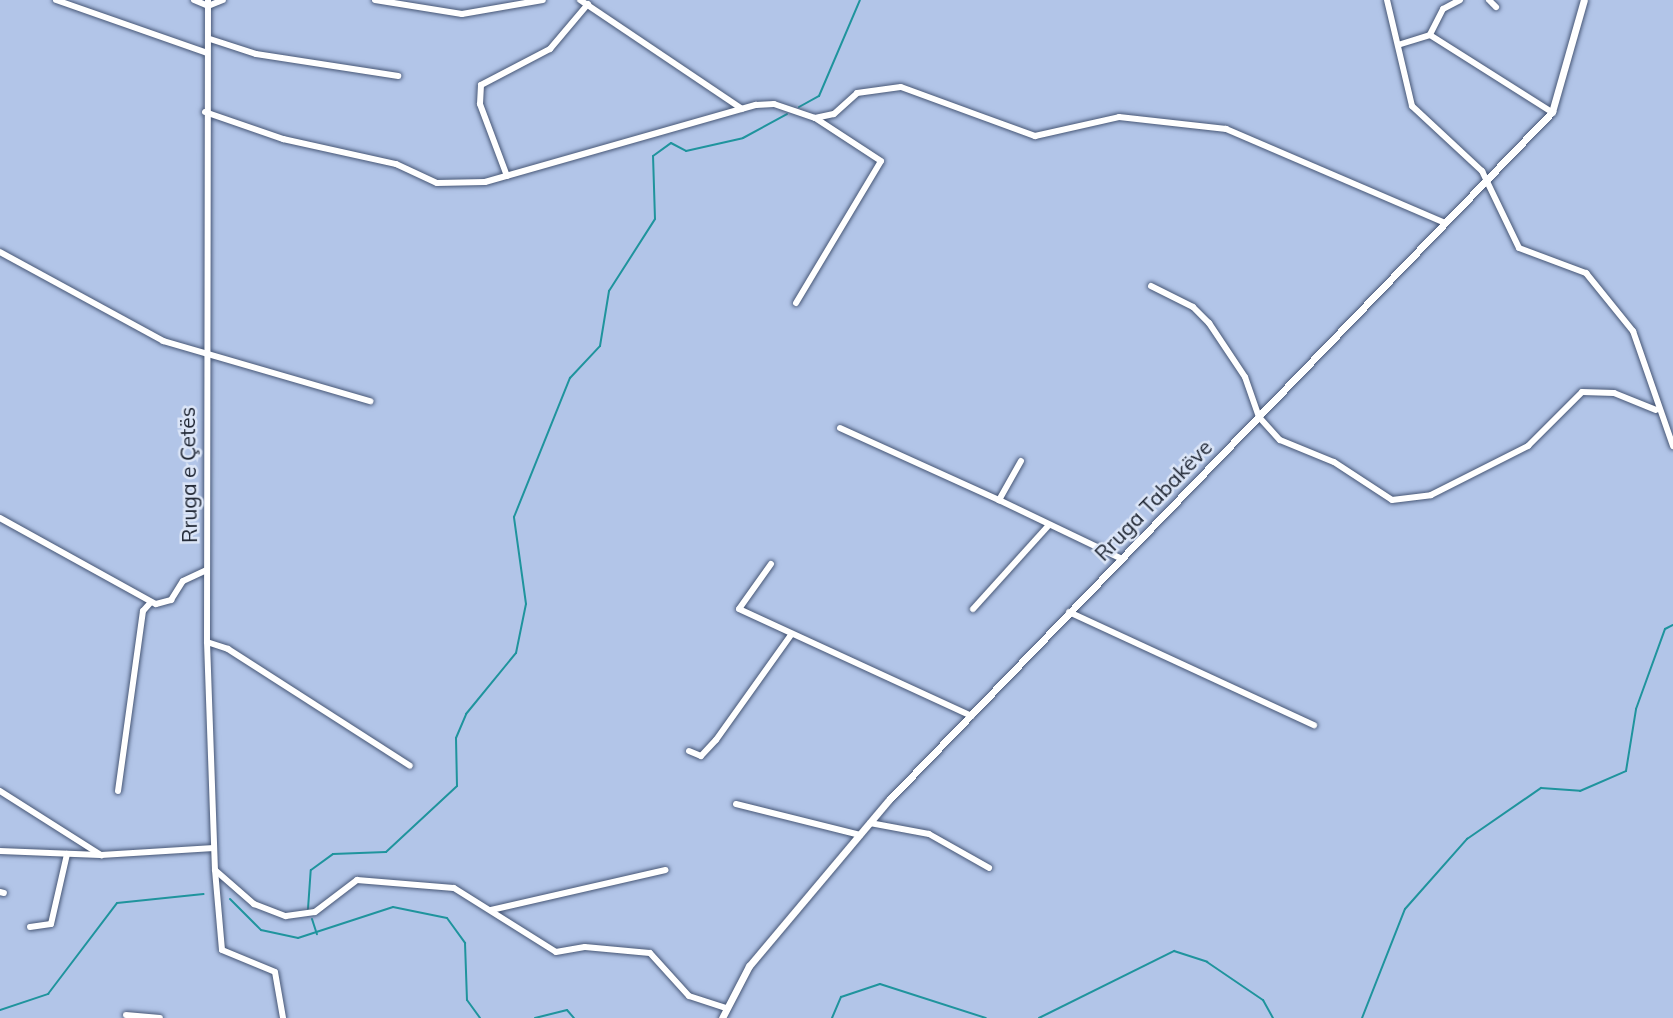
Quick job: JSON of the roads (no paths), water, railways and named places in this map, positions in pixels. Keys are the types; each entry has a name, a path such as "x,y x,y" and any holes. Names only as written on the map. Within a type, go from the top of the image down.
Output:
{"street":[{"path":"57,0 207,53"},
{"path":"194,0 208,3 223,0"},
{"path":"375,0 461,14 543,0"},
{"path":"1387,0 1401,44 1412,106 1488,180 1519,248 1586,273 1633,331 1656,410 1673,446"},
{"path":"1401,44 1430,35 1443,9 1460,0"},
{"path":"1489,0 1496,7"},
{"name":"Rruga Tabakëve","path":"722,1018 749,966 870,823 1120,558 1552,113 1584,0"},
{"path":"507,176 480,104 481,85 550,49 583,1 742,109"},
{"name":"Rruga e Çetës","path":"208,3 210,39 205,112 204,356 206,642 215,870 222,950 275,972 284,1018"},
{"path":"1430,35 1552,113"},
{"path":"210,39 256,54 398,76"},
{"path":"815,118 834,114 857,93 901,88 1035,136 1119,117 1196,122 1299,157 1446,222"},
{"path":"205,112 283,139 397,164 437,183 507,176 742,109 774,104 815,118 881,161 796,303"},
{"path":"0,252 115,317 204,356 253,363 370,401"},
{"path":"1151,286 1193,307 1209,323 1245,377 1259,417 1280,440 1334,462 1375,494 1414,500 1528,446 1583,393 1614,393 1656,410"},
{"path":"840,428 1120,558"},
{"path":"999,500 1021,461"},
{"path":"0,518 151,602 166,603 183,581 207,570"},
{"path":"973,609 1048,526"},
{"path":"771,564 739,609 972,716"},
{"path":"118,791 143,611 151,602"},
{"path":"1069,612 1314,725"},
{"path":"689,751 701,755 716,740 791,635"},
{"path":"206,642 239,656 410,766"},
{"path":"0,791 101,855"},
{"path":"736,804 860,835"},
{"path":"870,823 929,834 989,868"},
{"path":"0,851 101,855 214,848"},
{"path":"30,927 51,924 67,854"},
{"path":"215,870 254,904 286,916 315,912 363,879 454,888 556,952 585,947 650,953 689,996 727,1008"},
{"path":"491,909 665,870"},
{"path":"126,1015 160,1018"}],"waterway":[{"path":"799,107 819,96 860,0"},
{"path":"308,909 311,870 333,854 386,852 457,786 456,738 466,714 516,653 526,604 514,517 570,378 600,346 609,291 655,219 653,156 671,143 686,151 743,138 787,114"},
{"path":"1362,1018 1405,909 1467,839 1541,788 1580,791 1626,771 1636,709 1665,629 1673,625"},
{"path":"0,1010 48,994 117,903 204,894"},
{"path":"230,899 261,930 298,938 393,907 447,918 465,943 467,1000 480,1018"},
{"path":"312,919 317,934"},
{"path":"1039,1018 1174,951 1207,962 1263,1000 1273,1018"},
{"path":"832,1018 841,997 880,984 986,1018"},
{"path":"535,1018 567,1010 574,1018"}]}
